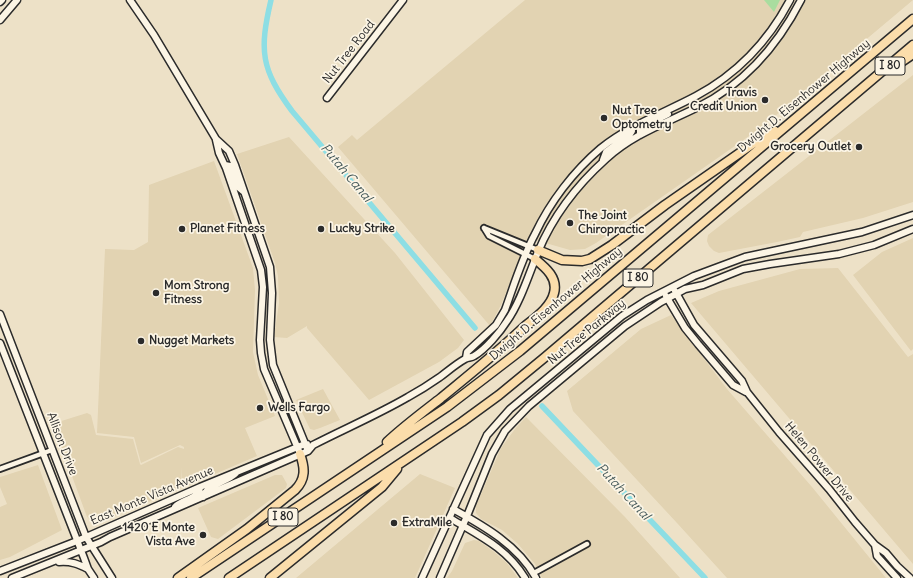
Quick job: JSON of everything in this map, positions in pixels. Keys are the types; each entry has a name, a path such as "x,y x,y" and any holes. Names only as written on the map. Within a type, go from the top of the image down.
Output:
{"highway":[{"name":"Dwight D. Eisenhower Highway","path":"191,578 446,407 516,354 913,19"},
{"name":"I 80","path":"230,578 462,422 524,374 867,86 913,45"},
{"path":"867,86 913,54"},
{"path":"538,250 562,260 582,261 590,259 612,245 665,205 754,143 794,119"},
{"path":"375,455 400,429 445,395 505,345 551,301 555,286 553,278 544,266 535,259"},
{"path":"178,578 247,529 295,490 303,478 302,451"},
{"path":"270,578 382,487 402,462"}],"main road":[{"path":"0,20 17,0"},
{"path":"130,0 154,35 216,139 229,151 235,165 272,276 270,350 274,370 305,444"},
{"name":"Nut Tree Road","path":"327,98 403,0"},
{"name":"East Monte Vista Avenue","path":"466,358 467,352 500,320 529,246 541,222 569,181 601,148 631,128 709,89 743,62 766,37 790,0"},
{"name":"East Monte Vista Avenue","path":"12,578 102,542 110,537 203,497 302,451 388,408 434,382 466,358 473,357 498,334 506,323 514,310 544,237 566,201 585,180 603,162 627,142 700,106 735,83 759,62 770,49 790,20 801,0"},
{"path":"640,135 640,129 644,126 681,108 685,102"},
{"path":"603,162 606,152 630,134 632,131 631,128"},
{"path":"216,139 219,153 253,244 262,275 260,340 262,361 270,384 302,451"},
{"path":"224,165 230,166 238,187 245,193"},
{"path":"239,205 243,208 246,214 254,236 260,237"},
{"name":"Nut Tree Parkway","path":"422,578 487,435 510,409 622,316 672,286 745,257 862,232 913,214"},
{"name":"Nut Tree Parkway","path":"440,578 499,440 514,421 529,406 625,326 676,293 685,289 703,285 743,269 839,254 874,246 913,229"},
{"path":"253,244 260,237"},
{"path":"253,244 260,249 267,270 272,276"},
{"name":"Helen Power Drive","path":"672,286 694,325 742,381 747,392 779,432 876,545 886,553 910,578"},
{"name":"Helen Power Drive","path":"664,291 685,328 698,344 733,385 747,392"},
{"path":"262,299 266,308 265,328 270,330"},
{"name":"Allison Drive","path":"0,314 86,537 112,578"},
{"name":"Allison Drive","path":"0,344 88,569 94,578"},
{"name":"East Monte Vista Avenue","path":"0,571 77,541 239,471 302,451 305,444 313,445"},
{"path":"203,497 206,490 230,479 239,471"},
{"path":"172,510 180,502 198,494 200,487"},
{"path":"454,509 508,544 528,563 535,576"},
{"path":"450,518 490,541 517,566 525,578"},
{"name":"Helen Power Drive","path":"876,545 877,556 897,578"},
{"path":"54,562 68,561 88,569"}],"street":[{"path":"535,259 489,236 484,228 538,250"},
{"path":"0,469 52,450"},
{"path":"535,576 586,544"}],"shaded area":[{"path":"525,0 913,0 762,127 596,243 585,249 570,250 528,238 501,305 490,326 338,147 352,135 357,140"},
{"path":"913,75 913,202 863,218 803,232 800,237 777,242 719,253 714,251 709,246 707,241 708,235"},
{"path":"289,137 395,253 464,340 458,348 439,362 369,400 307,328 307,326 287,338 274,337 279,303 278,276 275,263 237,154"},
{"path":"214,161 253,268 255,290 253,352 258,375 275,416 245,428 257,456 182,488 182,467 181,488 104,521 92,521 87,517 54,427 55,423 87,413 91,415 96,435 133,439 141,465 178,447 184,449 184,447 180,445 141,463 134,437 97,433 105,249 134,250 148,242 149,185"},
{"path":"913,238 913,349 911,351 853,275 882,252"},
{"path":"838,268 908,357 913,354 913,564 691,303 719,291 800,269"},
{"path":"671,315 727,389 812,487 886,578 727,578 573,411 567,391 641,329"},
{"path":"323,389 340,420 314,430 310,429 296,400"},
{"path":"526,417 625,517 680,578 542,578 535,564 518,544 502,530 481,519 476,513 476,506 501,448"},
{"path":"38,465 62,530 10,557 0,560 0,507 7,504 0,487 0,477"},
{"path":"420,474 455,488 415,578 296,578"},
{"path":"275,475 282,475 287,484 286,488 218,539 211,537 198,508"},
{"path":"474,540 479,541 507,563 518,578 447,578 452,571 465,543"}],"green space":[{"path":"764,0 780,0 774,12"}],"waterway":[{"name":"Putah Canal","path":"271,0 265,33 265,59 274,83 282,96 292,111 475,328"},
{"name":"Putah Canal","path":"542,406 705,578"}],"place":[{"name":"Travis Credit Union","path":"765,100"},
{"name":"Nut Tree Optometry","path":"604,118"},
{"name":"Grocery Outlet","path":"859,147"},
{"name":"The Joint Chiropractic","path":"570,223"},
{"name":"Planet Fitness","path":"182,229"},
{"name":"Lucky Strike","path":"321,229"},
{"name":"Mom Strong Fitness","path":"156,293"},
{"name":"Nugget Markets","path":"141,341"},
{"name":"Wells Fargo","path":"260,408"},
{"name":"ExtraMile","path":"394,523"},
{"name":"1420 E Monte Vista Ave","path":"203,535"}]}
